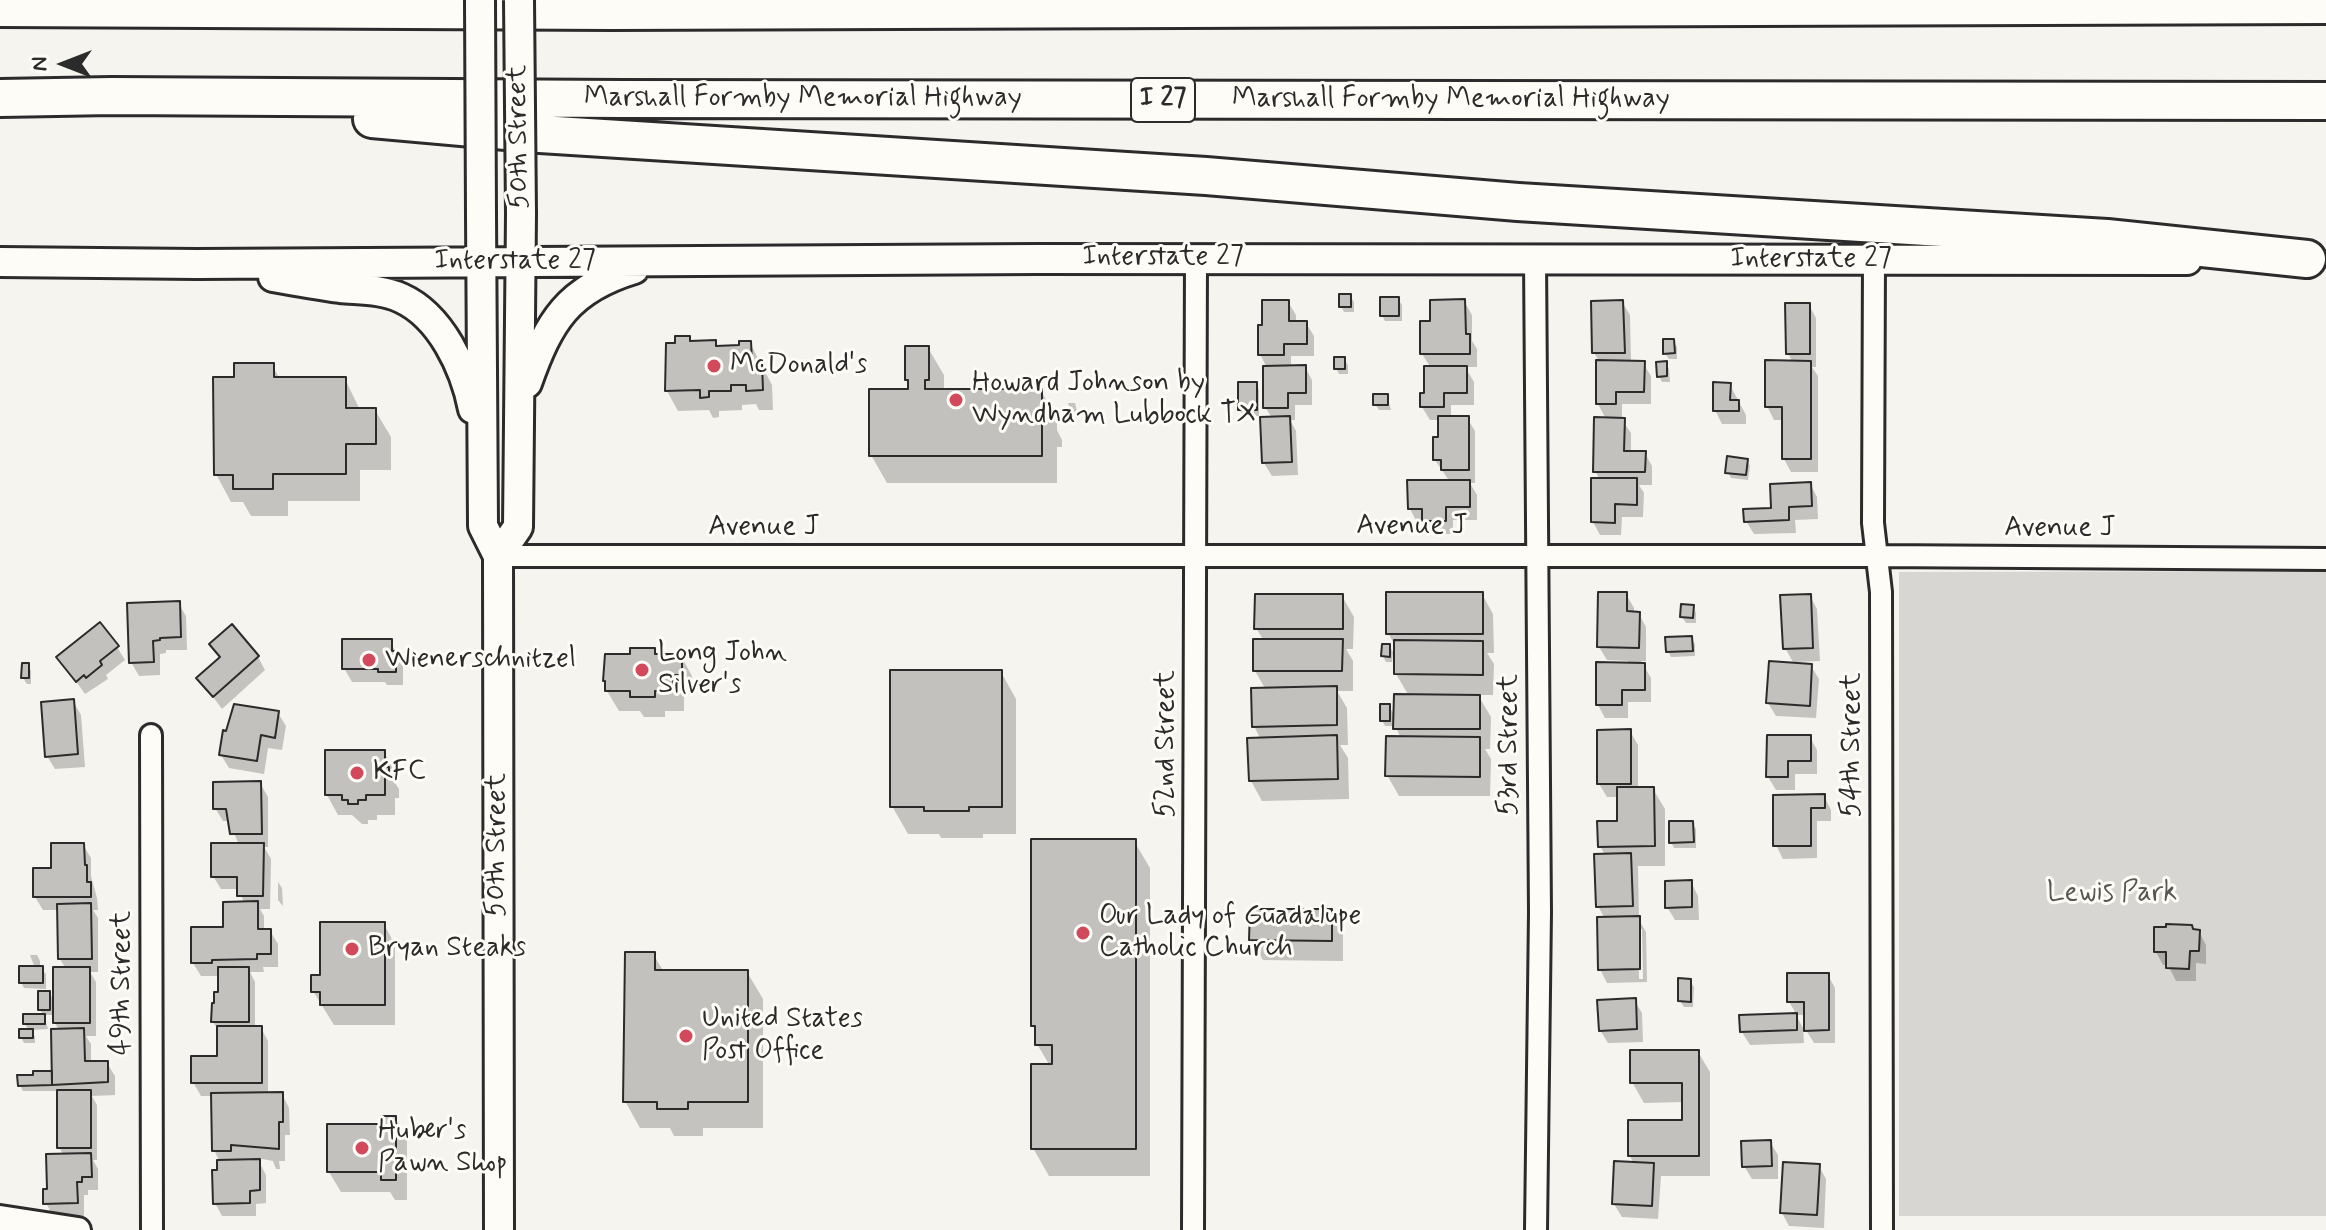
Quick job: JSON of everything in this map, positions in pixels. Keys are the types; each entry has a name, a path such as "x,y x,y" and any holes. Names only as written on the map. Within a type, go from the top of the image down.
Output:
{"highway":[{"path":"0,8 628,11 2326,5"},
{"path":"112,96 540,134 1206,176 1518,202 2107,238 2316,259"},
{"name":"Marshall Formby Memorial Highway","path":"0,98 2326,101"}],"main road":[{"name":"50th Street","path":"480,0 483,526 498,556 499,1230"},
{"name":"50th Street","path":"498,556 518,527 521,262 519,0"},
{"name":"Interstate 27","path":"0,262 197,264 1196,258 2316,259"},
{"path":"520,403 549,328 565,306 585,289 608,277 641,267 679,261"},
{"path":"197,264 338,288 375,291 402,298 430,319 460,367 471,401 482,461"}],"street":[{"name":"52nd Street","path":"1193,1230 1196,258"},
{"name":"53rd Street","path":"1535,259 1540,912 1536,1230"},
{"name":"54th Street","path":"1874,260 1873,523 1881,592 1882,1230"},
{"name":"Avenue J","path":"498,556 1537,555 2326,559"},
{"name":"49th Street","path":"151,735 152,1230"},
{"path":"0,1218 78,1230"}],"green space":[{"name":"Lewis Park","path":"2326,571 2326,1216 1899,1216 1899,572"}],"building":[{"path":"1339,294 1351,294 1351,307 1339,307"},
{"path":"1380,297 1399,297 1399,316 1380,316"},
{"path":"1465,299 1470,354 1420,354 1420,321 1430,321 1430,300"},
{"path":"1262,300 1289,300 1289,321 1307,321 1307,344 1284,344 1284,355 1258,355"},
{"path":"1623,300 1625,353 1592,353 1591,301"},
{"path":"1785,303 1810,303 1810,354 1786,354"},
{"name":"McDonald's","path":"675,336 690,336 690,341 716,340 716,346 751,341 752,363 762,363 763,390 746,391 746,385 731,385 731,391 709,391 709,397 700,398 700,390 665,391 666,343 675,343"},
{"path":"1663,339 1674,339 1675,353 1663,354"},
{"name":"Howard Johnson by Wyndham Lubbock TX","path":"905,346 929,346 929,380 925,380 925,389 1042,389 1042,411 1048,411 1048,420 1042,420 1042,456 869,456 869,389 908,389"},
{"path":"1334,357 1345,357 1345,369 1334,369"},
{"path":"1596,360 1645,361 1644,392 1616,392 1616,404 1596,404"},
{"path":"1765,360 1811,361 1811,459 1782,459 1782,407 1765,407"},
{"path":"1667,361 1667,376 1657,377 1656,362"},
{"path":"234,363 274,363 274,377 346,377 346,408 376,408 376,444 346,444 346,474 273,474 273,489 233,489 233,475 214,475 213,377 234,377"},
{"path":"1306,365 1306,393 1288,393 1288,408 1263,408 1263,366"},
{"path":"1424,366 1467,366 1467,393 1444,393 1444,407 1420,407 1420,393 1424,393"},
{"path":"1238,382 1257,382 1257,410 1238,410"},
{"path":"1713,382 1731,383 1730,400 1739,400 1739,411 1713,411"},
{"path":"1373,394 1388,394 1388,405 1373,405"},
{"path":"1290,416 1292,462 1262,463 1260,417"},
{"path":"1438,416 1469,416 1469,470 1441,470 1441,460 1433,460 1433,437 1438,437"},
{"path":"1594,417 1625,418 1624,451 1646,451 1645,472 1593,472"},
{"path":"1727,456 1748,459 1746,475 1725,473"},
{"path":"1591,478 1637,478 1637,505 1615,504 1615,523 1591,522"},
{"path":"1407,480 1470,480 1470,507 1446,507 1446,521 1422,521 1422,509 1408,509"},
{"path":"1811,482 1812,506 1789,507 1789,520 1744,522 1743,509 1771,508 1770,484"},
{"path":"1386,592 1483,592 1483,634 1386,634"},
{"path":"1598,592 1627,592 1627,611 1640,612 1639,648 1597,647"},
{"path":"1255,594 1343,594 1343,629 1254,629"},
{"path":"1811,594 1813,648 1783,649 1780,595"},
{"path":"180,601 181,637 153,641 154,662 129,663 127,603"},
{"path":"1681,604 1694,605 1693,618 1680,617"},
{"path":"100,622 119,646 100,661 102,665 76,682 56,657"},
{"path":"232,624 259,656 213,697 196,678 220,657 209,644"},
{"path":"1692,636 1693,651 1666,652 1665,637"},
{"name":"Wienerschnitzel","path":"342,639 392,639 392,651 396,651 396,672 342,669"},
{"path":"1253,639 1343,639 1342,671 1253,671"},
{"path":"1394,640 1483,641 1483,675 1394,674"},
{"path":"1382,644 1390,644 1390,657 1381,656"},
{"name":"Long John Silver's","path":"630,648 655,648 655,654 682,654 682,675 673,675 673,691 655,691 655,697 630,697 630,691 605,691 605,654 630,654"},
{"path":"1769,661 1812,664 1810,706 1766,703"},
{"path":"1596,662 1645,663 1645,690 1622,690 1622,705 1596,705"},
{"path":"22,663 29,663 29,678 21,678"},
{"path":"890,670 1002,670 1002,807 924,811 924,807 890,807"},
{"path":"1337,686 1337,725 1252,727 1251,688"},
{"path":"1394,694 1480,695 1480,729 1393,729"},
{"path":"74,699 78,754 45,757 41,702"},
{"path":"234,704 279,711 275,738 261,735 257,761 219,755 223,730 226,731"},
{"path":"1380,704 1390,704 1390,721 1380,721"},
{"path":"1631,729 1631,784 1597,784 1597,730"},
{"path":"1337,735 1338,779 1249,781 1247,738"},
{"path":"1767,735 1811,735 1811,761 1788,761 1788,777 1766,777"},
{"path":"1386,736 1480,737 1480,777 1385,776"},
{"name":"KFC","path":"325,750 385,750 385,767 389,767 389,778 385,778 385,795 366,795 366,800 358,800 358,804 348,804 348,800 342,800 342,795 325,795"},
{"path":"261,781 262,834 230,834 226,809 213,809 213,782"},
{"path":"1617,787 1654,787 1655,846 1598,847 1597,821 1617,821"},
{"path":"1825,794 1825,808 1811,808 1811,846 1773,846 1773,795"},
{"path":"1669,821 1693,821 1694,842 1669,843"},
{"name":"Our Lady of Guadalupe Catholic Church","path":"1031,839 1136,839 1136,1149 1031,1149 1031,1064 1052,1064 1052,1045 1035,1045 1035,1026 1031,1026"},
{"path":"51,843 84,843 91,897 33,897 33,868 51,868"},
{"path":"211,843 264,843 263,896 237,896 237,877 211,877"},
{"path":"1631,853 1633,906 1596,907 1594,854"},
{"path":"1692,880 1692,907 1665,908 1665,881"},
{"path":"258,901 258,929 271,929 271,954 257,954 257,959 191,963 191,927 223,927 223,902"},
{"path":"91,903 92,959 58,959 57,904"},
{"path":"1250,909 1332,909 1332,941 1249,940"},
{"path":"1640,916 1640,969 1598,970 1597,917"},
{"name":"Bryan Steaks","path":"320,922 385,922 385,1005 320,1005 320,992 311,992 311,975 320,975"},
{"path":"2166,924 2192,925 2193,929 2200,930 2199,951 2190,951 2189,969 2166,968 2166,952 2154,952 2154,927 2166,927"},
{"name":"United States Post Office","path":"625,952 655,952 655,970 748,970 748,1102 688,1102 688,1109 657,1109 657,1102 623,1102"},
{"path":"19,966 43,966 43,983 19,983"},
{"path":"53,967 90,967 90,1023 53,1023"},
{"path":"218,967 249,967 249,1022 211,1022 214,992 218,992"},
{"path":"1787,973 1829,973 1829,1030 1804,1031 1804,1002 1787,1002"},
{"path":"1678,978 1691,979 1691,1002 1678,1001"},
{"path":"38,991 50,991 50,1010 38,1010"},
{"path":"1636,998 1637,1029 1599,1031 1597,1000"},
{"path":"1797,1013 1797,1030 1740,1032 1739,1015"},
{"path":"23,1014 45,1014 45,1024 23,1024"},
{"path":"217,1026 262,1026 262,1083 191,1083 191,1056 217,1056"},
{"path":"84,1028 85,1061 108,1061 108,1082 52,1085 51,1029"},
{"path":"19,1029 33,1029 33,1038 19,1038"},
{"path":"1630,1050 1699,1050 1699,1156 1628,1156 1628,1120 1682,1120 1682,1083 1630,1083"},
{"path":"33,1071 52,1071 52,1085 18,1086 17,1075 33,1075"},
{"path":"57,1090 91,1090 91,1148 57,1148"},
{"path":"283,1092 279,1149 231,1145 231,1151 212,1151 211,1093"},
{"name":"Huber's Pawn Shop","path":"381,1116 396,1116 396,1180 381,1180 381,1172 327,1172 327,1124 381,1124"},
{"path":"1771,1140 1772,1166 1742,1167 1741,1141"},
{"path":"91,1153 92,1177 82,1177 82,1182 77,1182 78,1203 43,1204 43,1189 47,1189 46,1154"},
{"path":"260,1159 260,1190 250,1191 250,1203 213,1204 212,1170 217,1170 217,1160"},
{"path":"1614,1161 1654,1163 1652,1206 1612,1204"},
{"path":"1783,1162 1820,1164 1817,1215 1780,1213"}],"place":[{"name":"McDonald's","path":"714,366"},
{"name":"Howard Johnson by Wyndham Lubbock TX","path":"956,400"},
{"name":"Wienerschnitzel","path":"369,660"},
{"name":"Long John Silver's","path":"642,670"},
{"name":"KFC","path":"357,773"},
{"name":"Our Lady of Guadalupe Catholic Church","path":"1083,933"},
{"name":"Bryan Steaks","path":"352,949"},
{"name":"United States Post Office","path":"686,1036"},
{"name":"Huber's Pawn Shop","path":"362,1148"}]}
